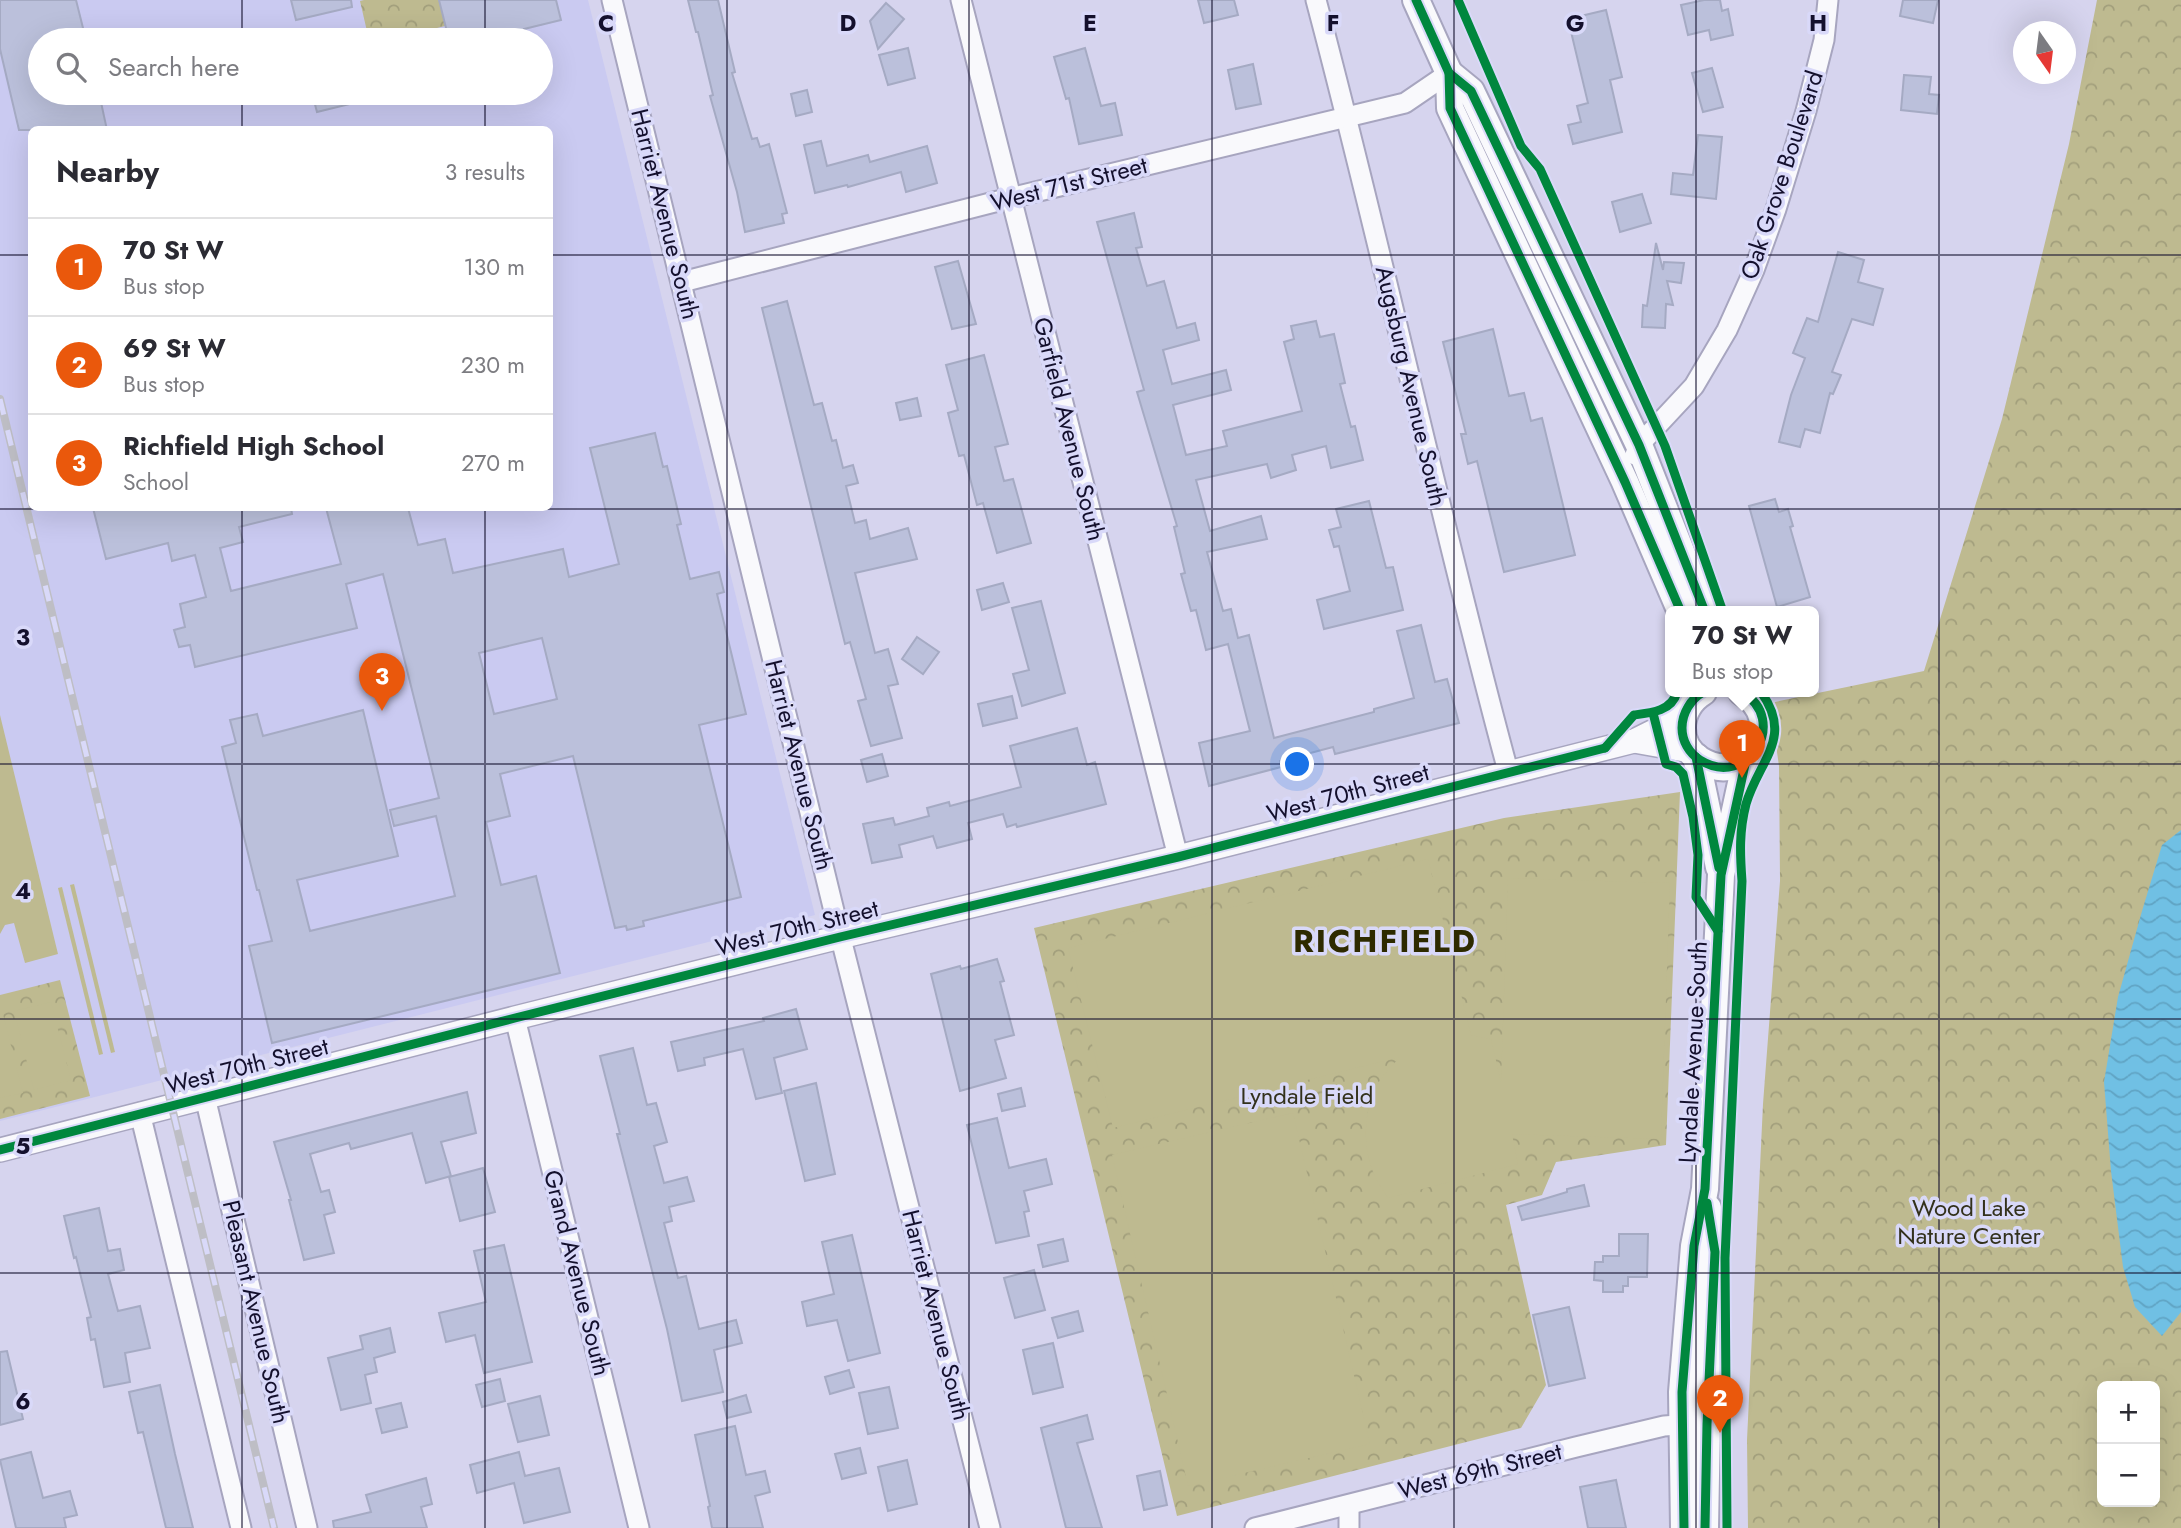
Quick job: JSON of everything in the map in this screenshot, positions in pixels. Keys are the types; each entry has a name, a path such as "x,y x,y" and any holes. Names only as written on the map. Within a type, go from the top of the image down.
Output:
{"main road":[{"path":"1416,0 1450,74 1450,108 1625,482 1678,606"},
{"path":"1450,74 1471,91 1639,446 1703,606"},
{"path":"1684,716 1696,697"},
{"name":"Lyndale Avenue South","path":"1684,1528 1715,1252 1705,1189 1721,875 1746,760 1761,740 1763,727 1761,714 1748,697"},
{"name":"Lyndale Avenue South","path":"1684,716 1682,730 1693,754 1721,875"},
{"path":"1693,754 1707,765 1720,768 1734,766 1746,760"},
{"name":"Lyndale Avenue South","path":"1695,1424 1705,1528"}],"street":[{"name":"Harriet Avenue South","path":"612,0 841,937 990,1528"},
{"name":"Garfield Avenue South","path":"961,0 1178,857"},
{"name":"Augsburg Avenue South","path":"1316,0 1347,116 1464,604 1508,771"},
{"name":"Oak Grove Boulevard","path":"1625,482 1639,446 1694,386 1727,330 1754,270 1806,111 1824,40 1828,0"},
{"name":"West 71st Street","path":"682,282 1010,198 1405,103 1450,74"},
{"name":"West 70th Street","path":"0,1150 514,1018 1178,857 1634,741 1684,716"},
{"name":"West 70th Street","path":"1634,741 1693,754"},
{"name":"Grand Avenue South","path":"514,1018 639,1528"},
{"name":"Pleasant Avenue South","path":"205,1097 307,1528"},
{"path":"140,1113 241,1528"},
{"name":"West 69th Street","path":"1255,1528 1664,1426 1695,1424"},
{"path":"1349,1505 1349,1528"}],"shaded area":[{"path":"0,0 588,0 815,915 0,1121"}],"green space":[{"path":"439,0 445,26 366,28 360,1"},
{"name":"Wood Lake Nature Center","path":"2097,0 2181,0 2181,1528 1748,1528 1747,1440 1763,1104 1780,881 1779,766 1770,703 1799,697 1819,697 1819,693 1924,671 2002,419 2069,144"},
{"path":"0,715 58,954 25,963 14,923 5,925 0,934"},
{"name":"Lyndale Field","path":"1680,792 1666,1145 1556,1162 1542,1195 1506,1205 1546,1385 1521,1428 1177,1516 1034,928 1504,818"},
{"path":"1428,859 1471,1035 1491,1039 1501,1082 1508,878 1670,883 1661,1139 1512,1134 1518,1164 1388,1198 1377,1180 1367,1152 1367,1115 1374,1092 1384,1075 1400,1057 1113,1128 1068,948"},
{"path":"74,884 115,1052 111,1053 70,885"},
{"path":"62,887 103,1054 99,1055 58,888"},
{"path":"60,980 90,1096 0,1119 0,995"},
{"path":"51,1002 71,1080 34,1090 14,1011"},
{"path":"3,1014 23,1093 0,1098 0,1015"},
{"path":"1293,1113 1370,1444 1188,1486 1112,1155"}],"water":[{"path":"2181,830 2181,1312 2162,1336 2135,1307 2123,1267 2111,1171 2104,1082 2118,997 2162,845"}],"building":[{"path":"0,0 76,0 83,28 28,28 28,105 102,105 106,126 28,126 28,130 19,130 0,49"},
{"path":"291,0 351,0 352,7 296,20"},
{"path":"439,0 556,0 561,20 528,28 446,28"},
{"path":"688,0 718,0 735,72 732,73 752,139 757,138 760,147 769,144 787,213 782,214 784,223 745,232"},
{"path":"1198,0 1234,0 1238,15 1204,23"},
{"path":"1720,0 1722,11 1728,9 1733,35 1711,40 1709,30 1688,35 1681,5"},
{"path":"1903,0 1938,0 1933,23 1900,16"},
{"path":"886,3 904,19 878,49 870,21"},
{"path":"1606,10 1622,77 1610,80 1622,132 1573,144 1568,125 1581,122 1577,106 1588,103 1568,19"},
{"path":"908,48 915,78 888,85 879,55"},
{"path":"1085,48 1101,106 1115,103 1122,135 1079,144 1069,98 1066,99 1054,57"},
{"path":"1253,64 1261,104 1236,109 1228,70"},
{"path":"1712,68 1723,107 1703,112 1692,73"},
{"path":"1904,75 1931,77 1929,94 1939,95 1937,114 1901,110"},
{"path":"807,90 812,112 796,116 791,94"},
{"path":"315,105 346,105 317,112"},
{"path":"1698,135 1722,137 1716,199 1671,194 1673,173 1693,175"},
{"path":"821,141 827,166 868,155 870,162 927,146 937,183 906,192 901,172 815,193 804,145"},
{"path":"1642,194 1651,223 1620,232 1612,202"},
{"path":"1134,213 1142,247 1136,248 1147,286 1164,281 1177,328 1195,323 1199,340 1163,350 1172,384 1226,370 1231,390 1173,405 1186,455 1227,446 1223,431 1302,411 1284,342 1294,339 1291,326 1316,321 1320,337 1334,334 1345,383 1340,384 1351,427 1355,426 1363,460 1331,468 1326,446 1292,455 1296,470 1271,478 1267,464 1196,480 1210,531 1261,516 1267,539 1207,552 1223,611 1231,609 1238,638 1249,635 1274,738 1374,712 1374,709 1414,698 1397,631 1421,625 1435,682 1447,679 1459,723 1335,754 1333,747 1280,761 1281,767 1209,786 1199,743 1250,731 1228,644 1206,650 1196,610 1191,611 1181,574 1185,573 1174,527 1177,526 1137,392 1144,390 1097,222"},
{"path":"1656,243 1663,270 1664,262 1684,263 1681,283 1667,281 1673,305 1666,304 1665,328 1642,327 1643,305 1647,306"},
{"path":"1838,252 1864,260 1858,282 1883,289 1873,325 1852,319 1832,372 1841,375 1833,394 1830,393 1820,433 1805,429 1800,447 1779,442 1791,395 1805,358 1793,353 1807,318 1818,322"},
{"path":"958,261 976,324 952,329 935,267"},
{"path":"787,301 814,405 822,403 832,441 836,440 843,468 853,465 858,483 846,486 855,523 866,520 870,539 908,528 917,559 855,573 875,653 888,649 898,684 888,686 902,738 871,746 858,701 866,699 850,642 845,644 762,308"},
{"path":"1493,329 1509,396 1524,393 1531,421 1542,418 1575,555 1504,572 1477,461 1468,464 1461,434 1466,434 1443,342"},
{"path":"984,355 1008,444 995,447 1004,481 1013,479 1031,543 997,553 983,503 977,505 964,455 959,456 948,413 958,410 946,365"},
{"path":"917,398 921,416 900,420 896,403"},
{"path":"655,433 663,467 667,466 681,524 677,525 690,579 719,572 724,592 717,594 746,714 699,725 741,897 643,921 644,926 627,930 626,926 615,928 573,756 500,774 510,816 486,822 501,885 536,876 560,973 272,1043 249,946 272,941 222,747 236,743 230,720 257,714 263,736 363,710 398,856 297,880 310,931 455,896 436,816 394,826 390,810 439,798 383,574 346,584 357,628 195,667 190,645 179,647 174,630 185,627 180,604 206,597 195,555 172,561 168,543 106,559 94,511 292,511 292,514 239,527 243,542 220,548 231,591 341,564 327,511 409,511 418,545 445,539 453,573 563,549 569,577 619,564 590,448","holes":["542,638 557,699 494,714 479,653"]},
{"path":"1775,499 1779,512 1788,509 1793,526 1790,527 1810,597 1777,606 1749,506"},
{"path":"1369,501 1386,568 1393,567 1403,610 1324,629 1317,600 1350,591 1339,546 1334,547 1329,530 1341,527 1336,509"},
{"path":"1003,583 1009,602 982,610 977,590"},
{"path":"1041,601 1065,693 1022,706 1013,674 1029,670 1012,608"},
{"path":"917,637 939,652 923,674 902,659"},
{"path":"1012,696 1017,718 983,726 978,704"},
{"path":"1077,728 1087,765 1095,762 1106,804 1017,827 1016,824 1007,827 1003,814 968,823 972,839 937,848 933,836 899,845 902,857 872,863 863,824 893,818 895,825 929,816 927,808 949,802 950,806 1021,787 1010,746"},
{"path":"882,754 888,776 867,782 861,760"},
{"path":"997,959 1014,1035 995,1040 1006,1078 960,1091 931,974"},
{"path":"796,1009 807,1049 774,1058 782,1093 756,1099 743,1049 704,1058 705,1065 678,1071 671,1042 764,1021 763,1018"},
{"path":"633,1048 647,1105 656,1103 667,1142 654,1146 664,1183 687,1177 694,1201 669,1207 672,1221 664,1223 678,1278 686,1276 699,1329 736,1320 742,1343 714,1350 723,1392 682,1401 600,1056"},
{"path":"816,1083 835,1174 805,1181 784,1091"},
{"path":"1021,1088 1025,1106 1002,1111 998,1094"},
{"path":"467,1092 476,1133 441,1142 451,1176 426,1183 412,1133 351,1149 349,1143 310,1154 321,1192 329,1190 335,1212 324,1215 334,1253 304,1260 291,1200 274,1142"},
{"path":"997,1118 1009,1168 1046,1159 1052,1184 1024,1191 1029,1211 1024,1212 1029,1236 996,1243 967,1125"},
{"path":"483,1168 495,1212 460,1221 449,1177"},
{"path":"1584,1185 1589,1206 1522,1220 1518,1207"},
{"path":"99,1208 108,1251 120,1249 124,1270 108,1274 118,1311 140,1306 150,1348 125,1353 130,1382 104,1387 95,1339 91,1340 87,1318 91,1317 64,1216"},
{"path":"1619,1234 1648,1234 1647,1277 1628,1277 1628,1286 1623,1286 1623,1292 1603,1292 1603,1281 1594,1280 1595,1262 1603,1262 1603,1256 1619,1256"},
{"path":"852,1235 880,1353 848,1361 837,1320 807,1326 802,1302 834,1294 822,1242"},
{"path":"1063,1239 1068,1261 1043,1267 1038,1245"},
{"path":"504,1245 532,1362 484,1373 475,1335 446,1342 439,1313 486,1302 474,1251"},
{"path":"1034,1270 1045,1310 1015,1318 1004,1278"},
{"path":"1569,1307 1585,1378 1549,1386 1533,1315"},
{"path":"1078,1311 1083,1331 1058,1338 1052,1318"},
{"path":"390,1328 395,1352 374,1358 377,1372 365,1375 371,1403 341,1410 328,1358 363,1349 360,1336"},
{"path":"1053,1343 1063,1387 1033,1394 1023,1350"},
{"path":"7,1351 23,1419 0,1425 0,1352"},
{"path":"849,1370 854,1387 830,1394 825,1377"},
{"path":"500,1379 505,1401 482,1407 476,1385"},
{"path":"160,1385 193,1528 166,1528 143,1432 138,1433 129,1392"},
{"path":"889,1387 898,1428 868,1434 859,1393"},
{"path":"746,1395 751,1412 727,1418 723,1402"},
{"path":"540,1396 549,1435 518,1442 508,1404"},
{"path":"401,1403 407,1427 382,1433 376,1409"},
{"path":"1087,1415 1093,1439 1077,1443 1102,1528 1066,1528 1041,1428"},
{"path":"735,1426 746,1475 765,1471 770,1492 755,1496 763,1528 712,1528 695,1435"},
{"path":"860,1448 866,1473 842,1479 835,1454"},
{"path":"31,1452 43,1498 70,1491 77,1515 64,1518 66,1528 16,1528 0,1460"},
{"path":"519,1452 525,1476 559,1468 570,1512 524,1523 514,1483 477,1493 470,1465"},
{"path":"907,1460 917,1504 888,1511 878,1467"},
{"path":"1160,1471 1167,1505 1144,1510 1137,1476"},
{"path":"426,1478 432,1504 421,1507 427,1528 334,1528 333,1521 371,1512 366,1495"},
{"path":"1616,1480 1626,1528 1588,1528 1580,1487"}],"railway":[{"path":"0,399 274,1528"}],"cycle path":[{"path":"1416,0 1449,73 1450,108 1625,482 1678,606"},
{"path":"1458,0 1521,146 1540,169 1665,446 1721,606"},
{"path":"1449,73 1471,91 1482,114 1639,445 1703,606"},
{"path":"1605,748 1634,715 1666,707 1674,697"},
{"path":"1697,697 1685,712 1682,733 1693,754 1718,767 1734,766 1747,759 1757,748 1762,734 1762,719 1756,704 1748,697"},
{"path":"1727,1528 1725,1258 1742,881 1741,833 1746,804 1771,749 1774,736 1774,723 1764,697"},
{"path":"1653,713 1666,764 1676,767 1683,774 1698,855 1696,897 1718,931"},
{"path":"0,1150 515,1018 1178,857 1605,748"},
{"path":"1696,757 1719,868"},
{"path":"1684,1528 1682,1392 1694,1246 1705,1189 1721,875 1746,760"},
{"path":"1705,1528 1715,1252 1707,1203"}],"place":[{"name":"Richfield High School","path":"382,711"},
{"name":"70 St W","path":"1742,778"},
{"name":"69 St W","path":"1720,1433"}],"district":[{"name":"RICHFIELD","path":"1385,941"}]}
